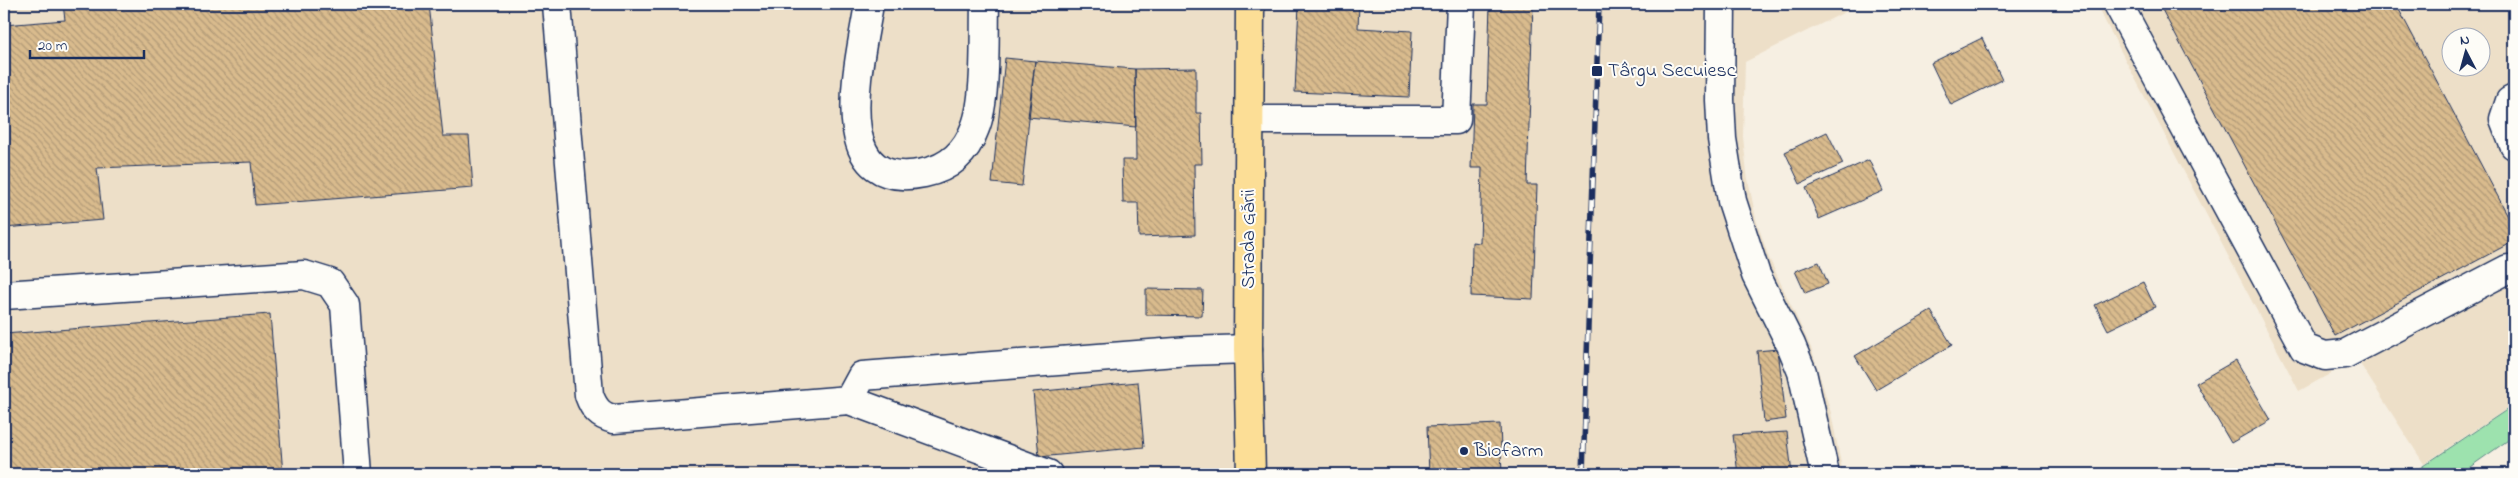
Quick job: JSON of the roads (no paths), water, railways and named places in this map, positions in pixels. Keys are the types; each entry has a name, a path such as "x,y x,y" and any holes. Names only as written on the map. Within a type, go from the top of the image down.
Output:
{"main road":[{"name":"Strada Gării","path":"1250,4 1248,349 1251,474"}],"street":[{"path":"557,4 589,396 593,406 605,417 614,420 849,400 1048,474"},
{"path":"869,4 856,94 856,130 860,147 866,158 877,169 895,176 916,175 940,170 955,160 972,136 981,105 985,4"},
{"path":"1250,120 1456,120 1461,4"},
{"path":"1721,4 1720,100 1722,139 1732,200 1756,275 1791,345 1802,372 1825,474"},
{"path":"2118,4 2304,348 2325,356 2345,354 2508,269"},
{"path":"2514,99 2510,101 2504,119 2514,145"},
{"path":"4,295 304,275 330,283 345,305 358,474"},
{"path":"849,400 862,376 1189,351 1248,349"}],"railway":[{"path":"1583,474 1599,4"}],"place":[{"name":"Târgu Secuiesc","path":"1597,71"},
{"name":"Biofarm","path":"1464,451"}]}
